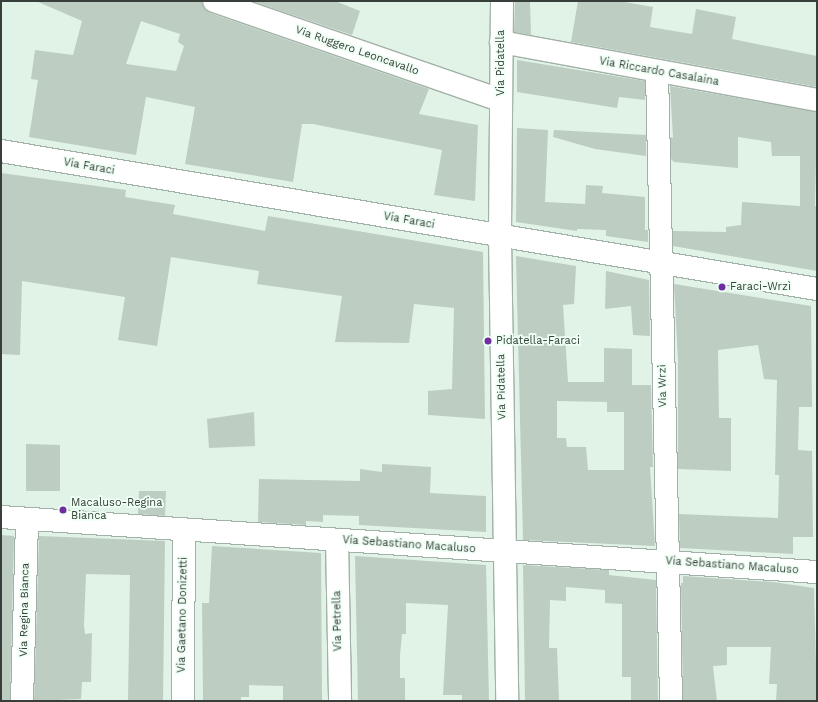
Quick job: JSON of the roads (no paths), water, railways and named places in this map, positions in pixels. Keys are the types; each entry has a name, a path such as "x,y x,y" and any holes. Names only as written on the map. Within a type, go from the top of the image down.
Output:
{"street":[{"name":"Via Ruggero Leoncavallo","path":"214,1 500,100"},
{"name":"Via Pidatella","path":"502,1 500,237 507,701"},
{"name":"Via Riccardo Casalaina","path":"501,42 657,72 817,100"},
{"name":"Via Wrzì","path":"657,72 660,263 671,701"},
{"name":"Via Faraci","path":"1,151 500,237 817,289"},
{"name":"Via Sebastiano Macaluso","path":"1,517 817,572"},
{"name":"Via Regina Bianca","path":"22,701 27,519"},
{"name":"Via Gaetano Donizetti","path":"183,701 184,530"},
{"name":"Via Petrella","path":"337,540 340,701"}],"place":[{"name":"Faraci-Wrzì","path":"722,287"},
{"name":"Pidatella-Faraci","path":"488,341"},
{"name":"Macaluso-Regina Bianca","path":"63,510"}]}
